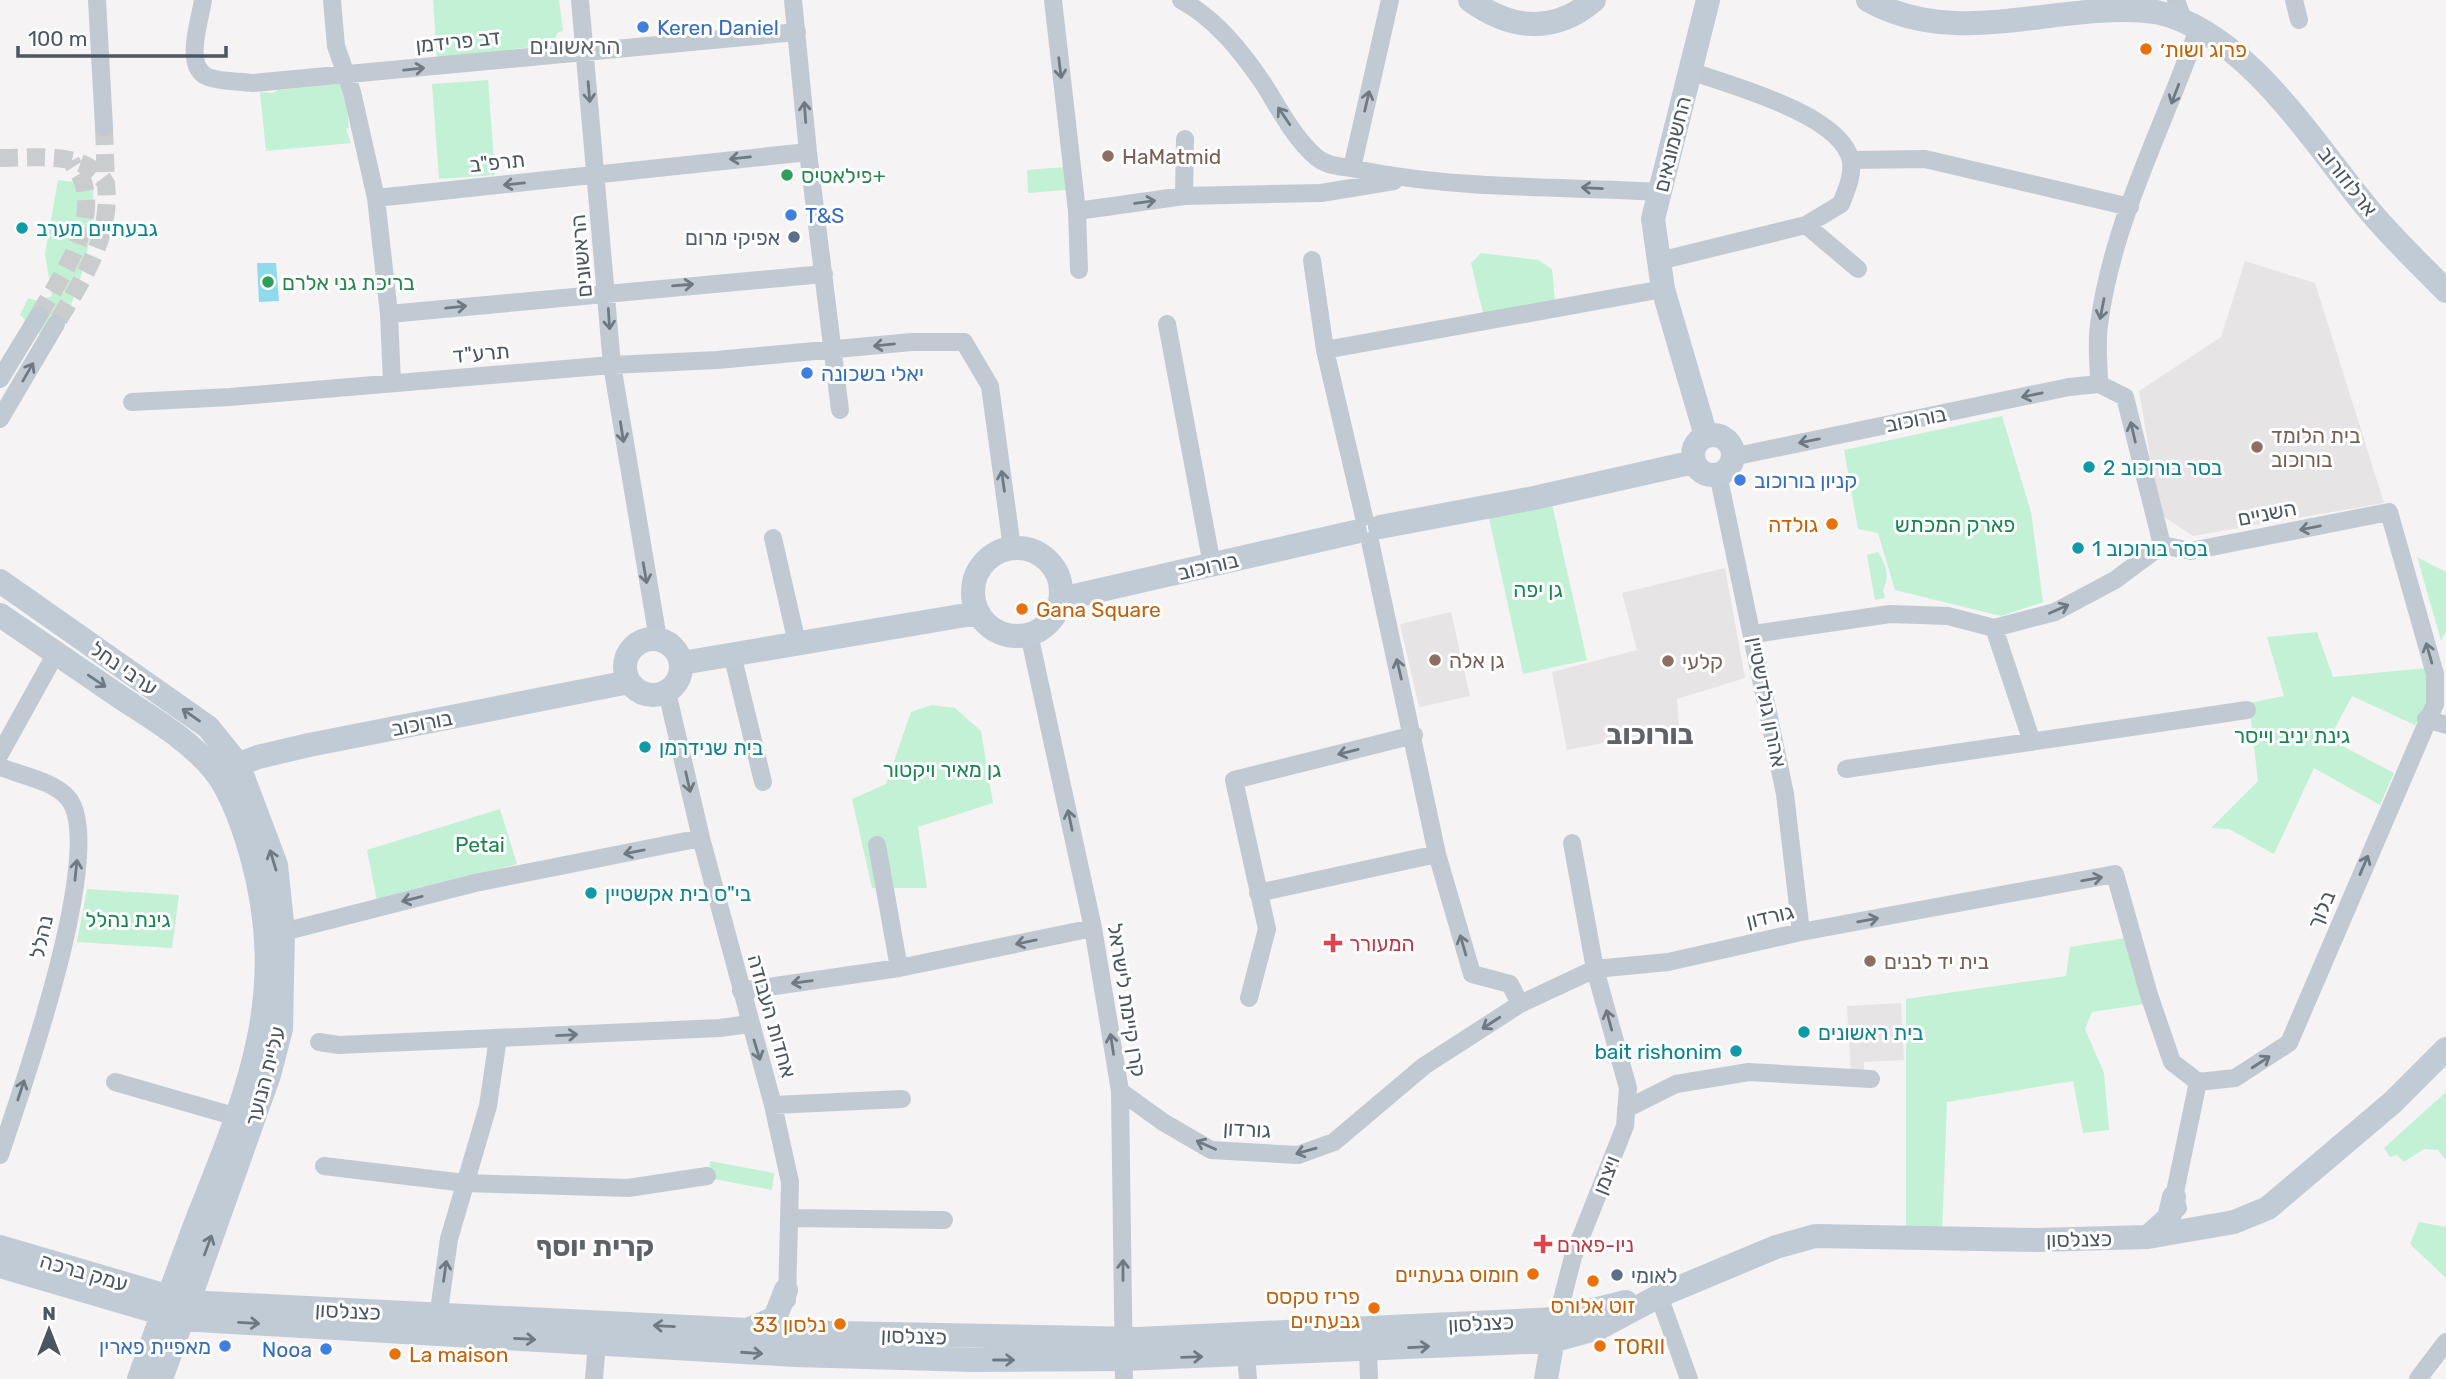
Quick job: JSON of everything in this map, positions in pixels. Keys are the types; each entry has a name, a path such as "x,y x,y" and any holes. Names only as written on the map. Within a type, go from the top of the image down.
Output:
{"street":[{"path":"97,0 104,127"},
{"name":"דב פרידמן","path":"203,0 194,62 199,72 209,78 270,83 797,32"},
{"path":"332,0 336,46 352,92 376,198 392,383"},
{"name":"הראשונים","path":"580,0 612,365 633,508 657,639"},
{"path":"793,0 808,152 840,410"},
{"path":"1053,0 1077,211 1079,270"},
{"path":"1181,0 1200,10 1219,27 1262,82 1287,122 1316,157 1330,165 1404,180 1660,191"},
{"path":"1352,168 1390,0"},
{"path":"1470,0 1510,22 1528,26 1566,19 1594,0"},
{"name":"החשמונאים","path":"1663,289 1653,219 1709,0"},
{"name":"ארלוזורוב","path":"1868,0 1901,15 1927,21 1981,20 2099,8 2186,17 2224,42 2305,126 2370,211 2446,291"},
{"path":"2294,0 2300,20"},
{"path":"1754,634 1890,614 1948,616 1994,628 2055,612 2115,580 2162,545 2125,397 2099,384 2099,326 2108,276 2186,17"},
{"path":"1659,261 1805,225 1841,204 1850,178 1851,160 1838,136 1782,103 1690,71"},
{"path":"1184,196 1185,139"},
{"name":"תרפ\"ב","path":"376,198 808,152"},
{"path":"1851,160 1925,159 2130,207"},
{"path":"1321,193 1330,165"},
{"path":"1077,211 1184,196 1321,193 1404,180"},
{"path":"1805,225 1858,269"},
{"path":"1312,260 1325,350 1414,735 1437,854 1472,974 1510,984 1520,1004"},
{"path":"388,314 824,274"},
{"path":"1325,350 1663,289 1706,436"},
{"path":"0,379 39,315"},
{"path":"0,419 56,324"},
{"path":"1167,324 1212,565"},
{"path":"834,350 912,342 964,342 990,386 1012,548"},
{"name":"תרע\"ד","path":"132,402 834,350"},
{"name":"בורוכוב","path":"1725,466 2099,384"},
{"path":"1706,436 1725,439 1725,466 1701,471 1694,462 1694,447 1706,436"},
{"name":"בורוכוב","path":"1060,599 1367,529 1534,498 1694,462"},
{"name":"אהרון גולדשטיין","path":"1725,466 1785,794 1801,932"},
{"name":"השניים","path":"2162,545 2191,551 2389,512 2435,674 2435,704 2426,719"},
{"path":"773,538 797,643"},
{"path":"1012,548 1026,549 1049,562 1061,586 1060,599 1050,621 1029,634 1014,636 1000,632 978,613 974,593 978,572 986,560 1012,548"},
{"name":"ערבי נחל","path":"2,581 208,727 228,769"},
{"path":"682,663 978,613"},
{"name":"ערבי נחל","path":"0,615 228,769"},
{"path":"1994,628 2032,742"},
{"name":"קרן קיימת לישראל","path":"1029,634 1093,928 1120,1091 1124,1359"},
{"path":"657,639 672,646 682,663 680,678 667,692 646,694 629,682 625,662 629,653 641,642 657,639"},
{"path":"0,754 56,653"},
{"path":"732,654 763,782"},
{"name":"בורוכוב","path":"228,769 309,745 629,682"},
{"name":"אחדות העבודה","path":"667,692 701,838 773,1105 790,1182 786,1290 787,1332 794,1355"},
{"path":"1846,769 2247,710"},
{"path":"2426,719 2446,725"},
{"name":"בלוך","path":"2197,1082 2235,1078 2289,1043 2426,719"},
{"path":"1249,998 1267,929 1234,780 1414,735"},
{"name":"נהלל","path":"0,767 57,789 69,798 77,817 78,865 68,929 43,1022 0,1155"},
{"name":"עליית הנוער","path":"139,1379 174,1308 269,1075 281,1029 283,932 276,865 228,769"},
{"name":"עליית הנוער","path":"161,1379 174,1308 261,1041 268,962 262,895 228,769"},
{"path":"283,932 475,883 701,838"},
{"name":"ויצמן","path":"1546,1379 1554,1330 1573,1257 1625,1126 1628,1088 1595,969 1572,843"},
{"path":"877,845 899,968"},
{"path":"1258,893 1437,854"},
{"name":"גורדון","path":"1120,1091 1163,1122 1211,1150 1298,1155 1334,1142 1424,1066 1520,1004 1595,969 1668,962 1801,932 2115,874 2149,995 2172,1062 2197,1082"},
{"path":"741,991 899,968 1093,928"},
{"path":"319,1042 339,1045 720,1028 749,1024"},
{"path":"433,1324 449,1239 488,1106 498,1038"},
{"name":"כצנלסון","path":"174,1308 433,1324 787,1332 1247,1367 1368,1349 1554,1330 1659,1296 1784,1244 1815,1236 2036,1240 2148,1237 2191,1232 2234,1222 2268,1209 2393,1102 2446,1049"},
{"path":"1626,1109 1676,1084 1749,1072 1871,1079"},
{"path":"115,1082 237,1117"},
{"path":"2148,1237 2169,1218 2197,1082"},
{"path":"773,1105 902,1099"},
{"path":"324,1166 465,1183 628,1188 707,1176"},
{"path":"2174,1197 2180,1217 2191,1232"},
{"path":"790,1218 944,1220"},
{"name":"עמק ברכה","path":"0,1247 174,1308"},
{"name":"עמק ברכה","path":"0,1266 174,1308"},
{"path":"747,1330 761,1327 775,1318 786,1290"},
{"path":"1659,1296 1689,1379"},
{"name":"כצנלסון","path":"433,1324 597,1343 794,1355 973,1370 1554,1330"},
{"path":"2421,1378 2446,1342"},
{"path":"594,1379 597,1343"},
{"path":"1368,1349 1369,1379"}],"shaded area":[{"name":"בית הלומד בורוכוב","path":"2245,261 2315,283 2384,503 2193,536 2160,514 2139,391 2221,337"},
{"name":"קלעי","path":"1725,568 1745,678 1677,699 1679,728 1567,750 1552,672 1637,650 1622,593"},
{"name":"גן אלה","path":"1451,612 1470,696 1419,707 1400,624"},
{"path":"1901,1003 1904,1060 1864,1062 1864,1072 1851,1073 1847,1006"}],"green space":[{"path":"433,0 559,0 563,31 557,33 554,42 540,46 437,59"},
{"path":"488,80 495,175 439,179 432,84"},
{"path":"339,84 345,90 349,128 346,129 351,143 266,151 260,92 273,93 278,90"},
{"path":"1065,167 1066,190 1028,193 1027,170"},
{"path":"58,180 93,184 93,205 84,263 58,337 40,334 20,315 28,298 38,301 52,296 45,254"},
{"path":"1481,253 1538,260 1552,269 1555,301 1483,313 1471,263"},
{"name":"פארק המכתש","path":"2002,416 2031,512 2043,602 2001,616 1895,590 1878,533 1858,529 1844,450"},
{"name":"גן יפה","path":"1552,504 1587,660 1523,674 1489,518"},
{"path":"1878,552 1887,575 1883,590 1885,598 1875,600 1867,555"},
{"path":"2417,557 2446,572 2446,631 2441,640"},
{"name":"גינת יניב וייסר","path":"2317,632 2333,677 2427,668 2430,701 2415,725 2352,696 2329,739 2394,773 2380,805 2314,768 2274,854 2229,829 2211,828 2258,781 2249,703 2284,696 2267,637"},
{"name":"גן מאיר ויקטור","path":"932,705 955,708 981,731 993,803 918,827 927,888 872,888 852,799 886,784 911,712"},
{"name":"Petai","path":"500,809 517,864 377,901 367,850"},
{"name":"גינת נהלל","path":"87,889 179,895 172,948 77,942"},
{"path":"2125,938 2145,1004 2092,1012 2085,1029 2104,1073 2109,1130 2083,1133 2073,1081 1947,1102 1942,1235 1906,1232 1906,999 2066,976 2070,947"},
{"path":"2446,1092 2446,1160 2438,1150 2424,1149 2404,1162 2397,1155 2390,1157 2384,1148"},
{"path":"710,1161 774,1173 772,1190 709,1178"},
{"path":"2419,1222 2446,1227 2446,1278 2410,1244"}],"water":[{"name":"בריכת גני אלרם","path":"257,263 276,263 279,301 259,302"}],"tunnel":[{"path":"104,127 106,184"},
{"path":"0,158 43,157 73,161 97,173 106,184 107,203 100,240 85,274 56,324"},
{"path":"39,315 72,256 84,223 84,186 71,161"}],"place":[{"name":"Keren Daniel","path":"643,27"},
{"name":"פרוג ושות׳","path":"2146,49"},
{"name":"HaMatmid","path":"1108,156"},
{"name":"פילאטיס+","path":"787,175"},
{"name":"T&S","path":"791,215"},
{"name":"גבעתיים מערב","path":"22,228"},
{"name":"אפיקי מרום","path":"794,237"},
{"name":"בריכת גני אלרם","path":"268,282"},
{"name":"יאלי בשכונה","path":"807,373"},
{"name":"בית הלומד בורוכוב","path":"2257,447"},
{"name":"בסר בורוכוב 2","path":"2089,467"},
{"name":"קניון בורוכוב","path":"1740,480"},
{"name":"גולדה","path":"1832,524"},
{"name":"בסר בורוכוב 1","path":"2078,548"},
{"name":"Gana Square","path":"1022,609"},
{"name":"גן אלה","path":"1435,660"},
{"name":"קלעי","path":"1668,661"},
{"name":"בית שנידרמן","path":"645,747"},
{"name":"בי\"ס בית אקשטיין","path":"591,893"},
{"name":"המעורר","path":"1333,943"},
{"name":"בית יד לבנים","path":"1870,961"},
{"name":"בית ראשונים","path":"1804,1032"},
{"name":"bait rishonim","path":"1736,1051"},
{"name":"ניו-פארם","path":"1543,1244"},
{"name":"חומוס גבעתיים","path":"1533,1274"},
{"name":"לאומי","path":"1617,1275"},
{"name":"זוט אלורס","path":"1593,1281"},
{"name":"פריז טקסס גבעתיים","path":"1374,1308"},
{"name":"נלסון 33","path":"840,1324"},
{"name":"מאפיית פארין","path":"225,1346"},
{"name":"TORII","path":"1600,1346"},
{"name":"Nooa","path":"326,1349"},
{"name":"La maison","path":"395,1354"}],"district":[{"name":"הראשונים","path":"575,46"},
{"name":"בורוכוב","path":"1650,734"},
{"name":"קרית יוסף","path":"595,1246"}]}
